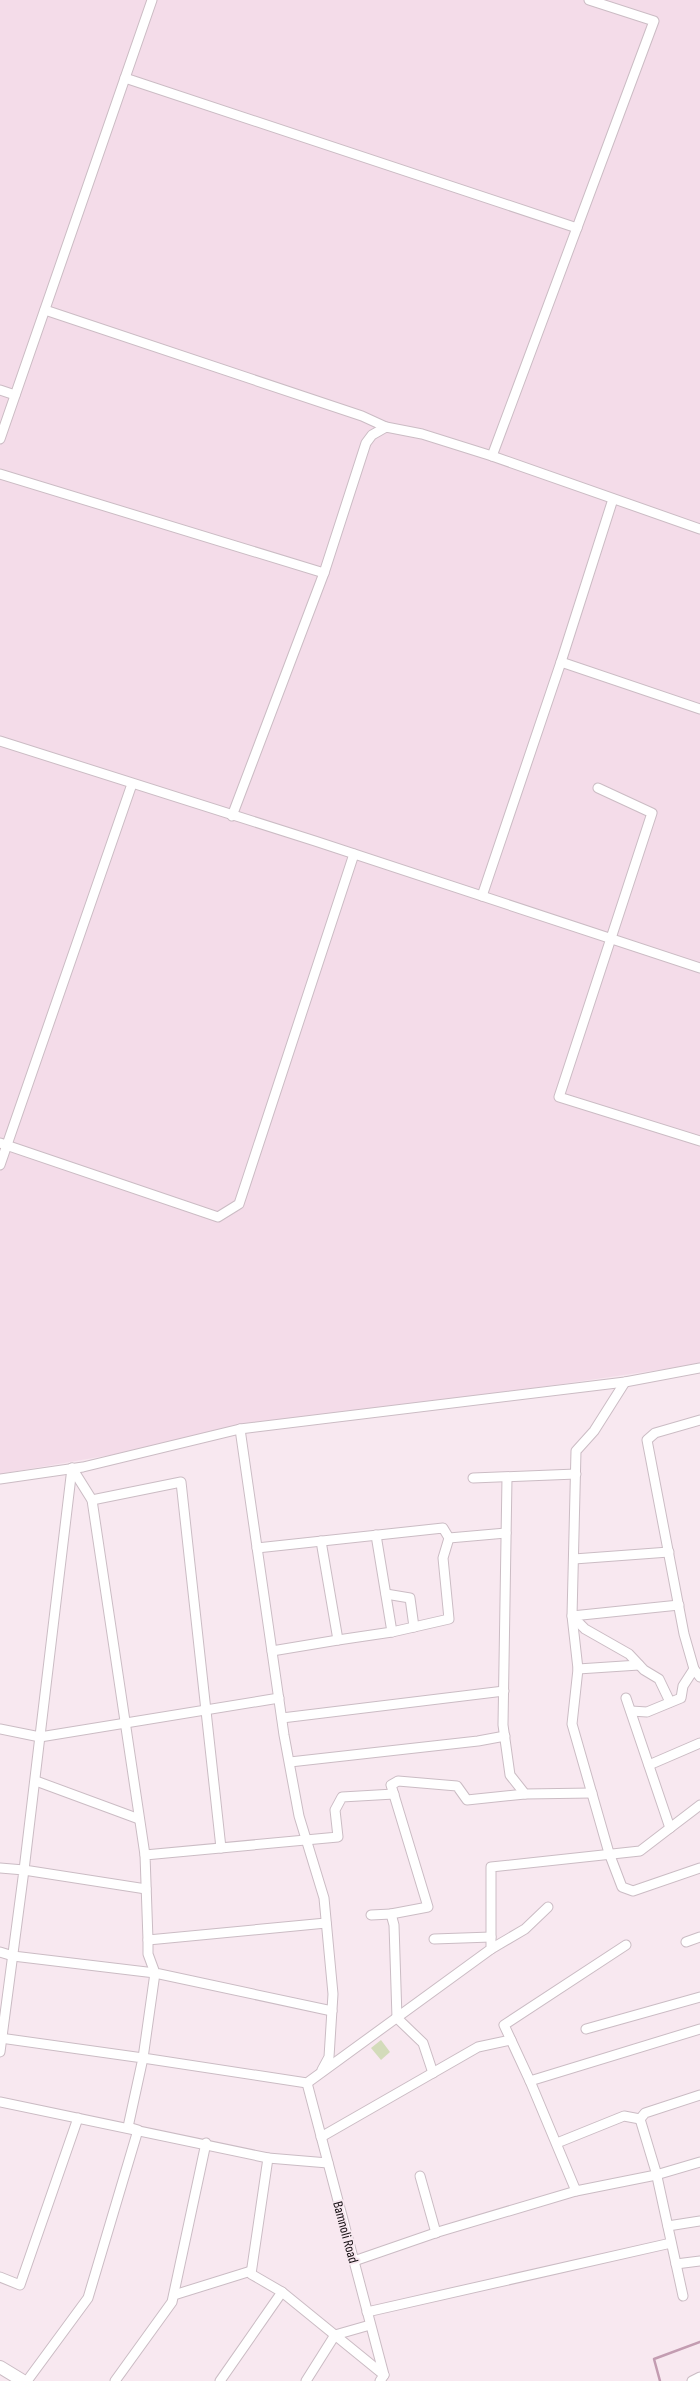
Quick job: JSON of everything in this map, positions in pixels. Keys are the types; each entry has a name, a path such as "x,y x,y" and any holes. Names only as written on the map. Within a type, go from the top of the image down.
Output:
{"main road":[{"path":"0,2367 25,2381"}],"street":[{"path":"0,439 152,0"},
{"path":"492,456 654,21 589,0"},
{"path":"125,78 577,228"},
{"path":"45,310 362,416 386,427 422,434 492,456 700,529"},
{"path":"0,390 15,395"},
{"path":"232,816 324,573 366,443 372,435 386,427"},
{"path":"0,474 324,573"},
{"path":"482,896 561,662 613,499"},
{"path":"561,662 700,709"},
{"path":"0,741 354,854 700,968"},
{"path":"0,1165 3,1144 132,784"},
{"path":"598,788 652,813 559,1096 700,1141"},
{"path":"3,1144 218,1217 239,1204 354,854"},
{"path":"0,1479 72,1468 240,1429 625,1382 700,1368"},
{"path":"625,1382 594,1431 576,1452 572,1616 578,1669 572,1724 609,1853 622,1887 633,1891 700,1868"},
{"path":"700,1420 655,1433 647,1440 684,1634 694,1669 700,1677"},
{"path":"240,1429 282,1718 299,1816 324,1898 333,1994 329,2057 321,2073"},
{"path":"72,1468 92,1500 145,1855 148,1954 155,1973 143,2058 128,2127 138,2130"},
{"path":"0,2052 36,1781 72,1468"},
{"path":"473,1478 576,1474"},
{"path":"507,1478 505,1736 510,1775 525,1794"},
{"path":"92,1500 181,1482 222,1848"},
{"path":"257,1548 443,1528 449,1538 443,1558 449,1619 392,1632 272,1651"},
{"path":"449,1538 506,1533"},
{"path":"376,1535 392,1632"},
{"path":"321,1541 338,1640"},
{"path":"574,1559 669,1552"},
{"path":"386,1594 410,1598 414,1627"},
{"path":"572,1616 679,1605"},
{"path":"572,1616 585,1630 629,1654 658,1679 670,1702"},
{"path":"578,1669 639,1664"},
{"path":"630,1711 647,1712 681,1698 683,1686 694,1669"},
{"path":"282,1718 504,1691"},
{"path":"0,1729 40,1737 279,1698"},
{"path":"626,1698 670,1828"},
{"path":"290,1762 478,1742 505,1736"},
{"path":"648,1765 700,1743"},
{"path":"36,1781 139,1819"},
{"path":"371,1915 391,1914 428,1907 391,1785 398,1781 457,1786 467,1800 525,1794 592,1793"},
{"path":"145,1855 338,1837 336,1810 342,1797 394,1794"},
{"path":"491,1949 491,1867 640,1851 700,1805"},
{"path":"0,1868 146,1888"},
{"path":"2,2039 307,2083 491,1949 525,1929 548,1907"},
{"path":"391,1914 394,1925 397,2018 422,2044 433,2073"},
{"path":"148,1940 326,1923"},
{"path":"434,1939 491,1937"},
{"path":"686,1942 700,1937"},
{"path":"576,2191 557,2143 504,2025 626,1945"},
{"path":"0,1952 13,1956 155,1973 332,2011"},
{"path":"586,2029 700,1997"},
{"path":"530,2081 700,2030"},
{"path":"320,2137 478,2048 511,2040"},
{"name":"Bamnoli Road","path":"307,2083 383,2379"},
{"path":"640,2119 645,2113 700,2095"},
{"path":"0,2102 268,2158 328,2163"},
{"path":"557,2143 624,2116 640,2119"},
{"path":"0,2277 20,2285 78,2118"},
{"path":"640,2119 656,2175 683,2296"},
{"path":"25,2381 88,2298 138,2130"},
{"path":"115,2381 172,2302 206,2144"},
{"path":"268,2158 250,2274 282,2292 335,2335 383,2379"},
{"path":"354,2261 436,2233 576,2191 656,2175 700,2162"},
{"path":"420,2176 436,2233"},
{"path":"668,2226 700,2220"},
{"path":"367,2312 671,2243"},
{"path":"676,2264 700,2261"},
{"path":"174,2295 251,2271"},
{"path":"220,2381 282,2292"},
{"path":"306,2381 335,2335 370,2325"}],"shaded area":[{"path":"0,0 700,0 700,1364 314,1420 0,1474"}],"green space":[{"path":"381,2040 390,2052 381,2060 371,2048"}],"waterway":[{"path":"660,2381 654,2359 700,2342"}]}
